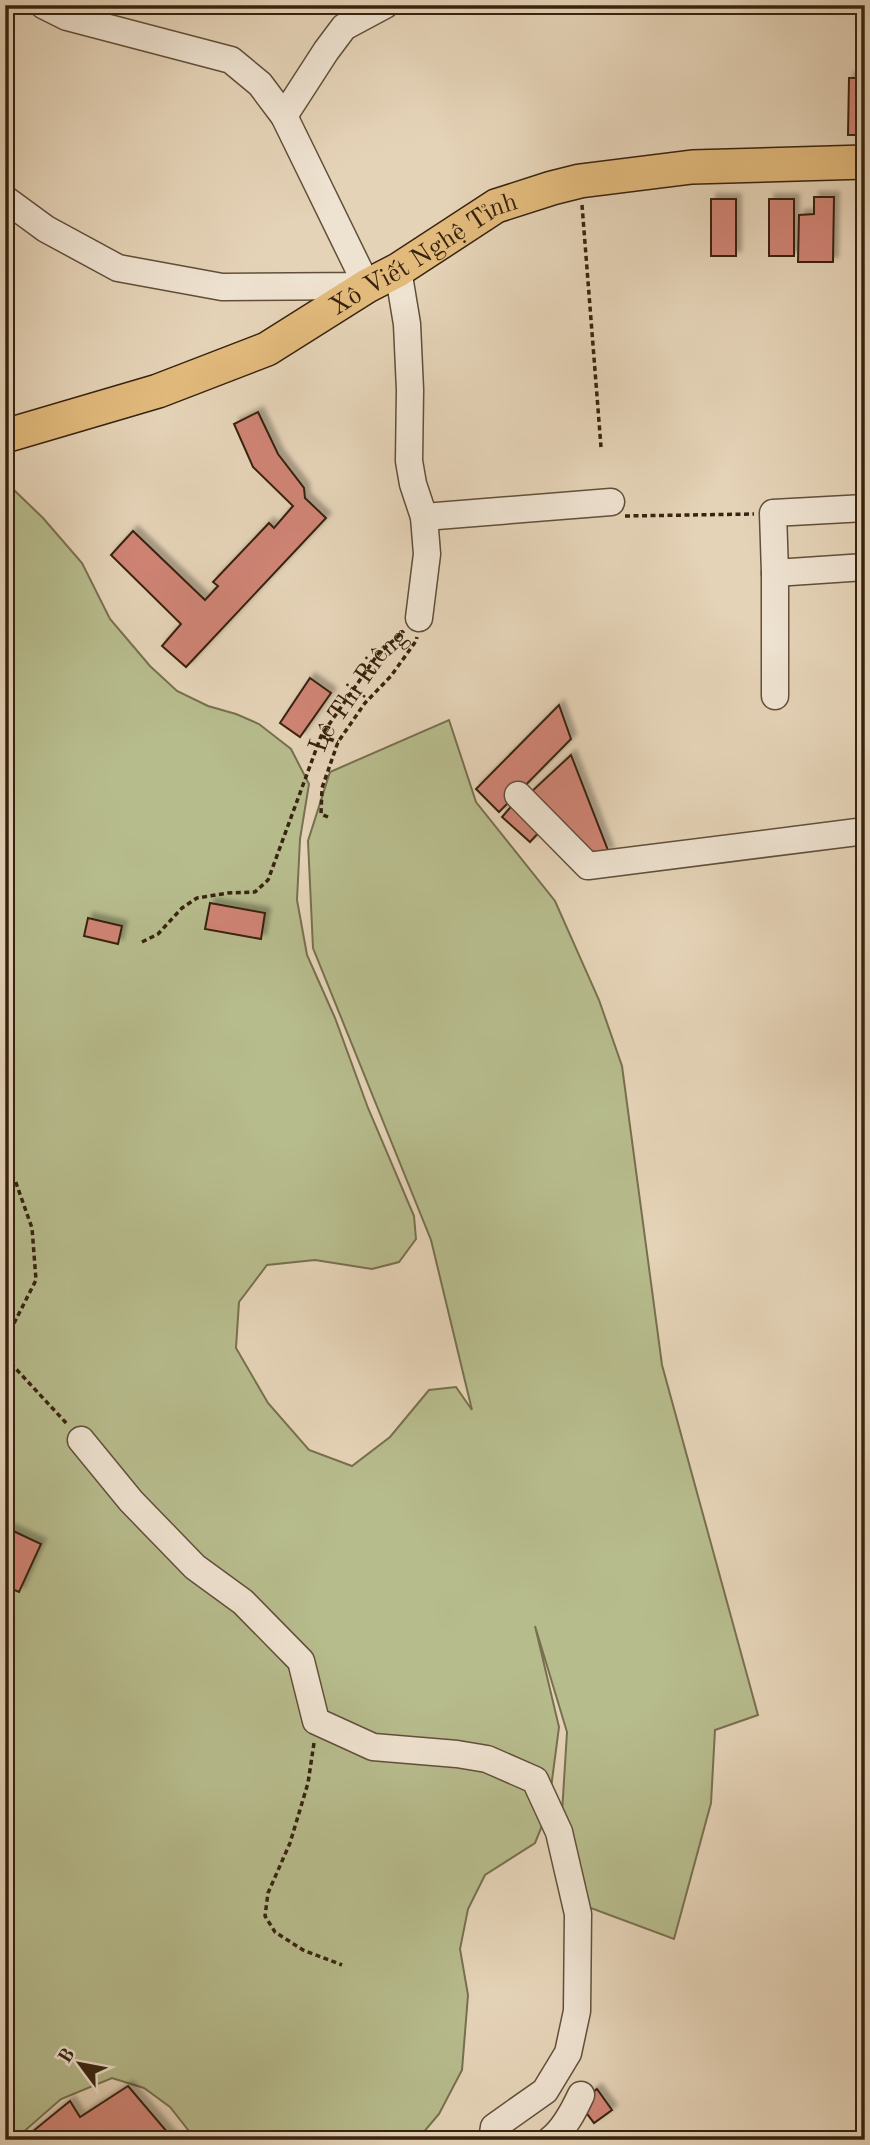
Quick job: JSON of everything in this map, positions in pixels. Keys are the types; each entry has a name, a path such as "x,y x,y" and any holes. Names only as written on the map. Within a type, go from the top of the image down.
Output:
{"main road":[{"name":"Xô Viết Nghệ Tỉnh","path":"5,436 158,391 267,349 367,286 398,270 496,206 580,181 692,167 865,162"}],"street":[{"path":"284,116 344,27 385,5"},
{"path":"5,199 46,229 118,268 222,287 367,286 284,116 260,84 231,60 67,17 44,6"},
{"name":"Lê Thị Riêng","path":"398,270 407,324 409,461 424,517 427,554 419,618"},
{"path":"424,517 611,502"},
{"path":"775,696 774,513 865,508"},
{"path":"775,573 865,567"},
{"path":"518,795 588,866 865,831"},
{"path":"81,1440 131,1501 195,1567 243,1602 301,1661 316,1721 373,1747 487,1759 535,1780 559,1832 578,1914 577,2011 568,2053 545,2091 494,2127 492,2140"},
{"path":"550,2140 556,2136 581,2095"}],"path":[{"path":"580,181 601,447"},
{"path":"611,502 611,517 774,513"},
{"path":"328,817 321,814 322,788 338,742 416,641 419,618"},
{"name":"Lê Thị Riêng","path":"142,942 158,934 182,908 197,898 255,892 268,880 321,736 377,654 419,618"},
{"path":"321,736 338,742"},
{"path":"5,1169 15,1180 32,1228 36,1280 5,1341"},
{"path":"5,1357 81,1440"},
{"path":"316,1721 309,1783 290,1843 268,1893 265,1916 275,1932 303,1950 342,1965"}],"green space":[{"path":"14,490 43,518 82,563 110,619 150,666 177,691 208,706 259,724 291,749 309,784 300,839 297,900 307,955 414,1216 416,1239 399,1262 372,1269 315,1260 267,1265 239,1302 236,1348 268,1403 309,1450 352,1466 390,1437 429,1390 456,1387 472,1410 431,1240 313,948 308,841 330,772 449,720 476,802 555,901 599,1000 622,1066 662,1365 758,1715 715,1730 711,1803 674,1939 588,1907 562,1813 567,1732 535,1626 559,1727 548,1811 535,1843 485,1875 468,1909 460,1949 468,1995 462,2070 439,2114 417,2140 196,2140 170,2107 144,2088 112,2078 61,2099 21,2134 19,2140 5,2140 5,491"}],"building":[{"path":"849,78 865,78 865,135 848,135"},
{"path":"814,197 834,197 833,262 798,262 799,215 814,214"},
{"path":"711,199 736,199 736,256 711,256"},
{"path":"769,199 794,199 794,256 769,256"},
{"path":"258,412 278,454 304,488 305,498 326,518 186,667 162,646 181,624 111,555 133,531 205,600 218,586 213,582 269,523 274,528 293,506 253,467 234,424"},
{"path":"310,678 331,693 300,737 280,723"},
{"path":"559,705 571,739 499,812 476,789"},
{"path":"571,755 609,853 582,851 530,793"},
{"path":"515,802 543,828 530,842 502,817"},
{"path":"210,903 265,913 261,939 205,929"},
{"path":"88,918 122,926 118,944 84,936"},
{"path":"9,1529 41,1544 19,1592 5,1586 5,1536"},
{"path":"128,2086 174,2140 28,2140 27,2136 70,2101 80,2117"},
{"path":"597,2089 612,2110 594,2123 579,2103"}]}
